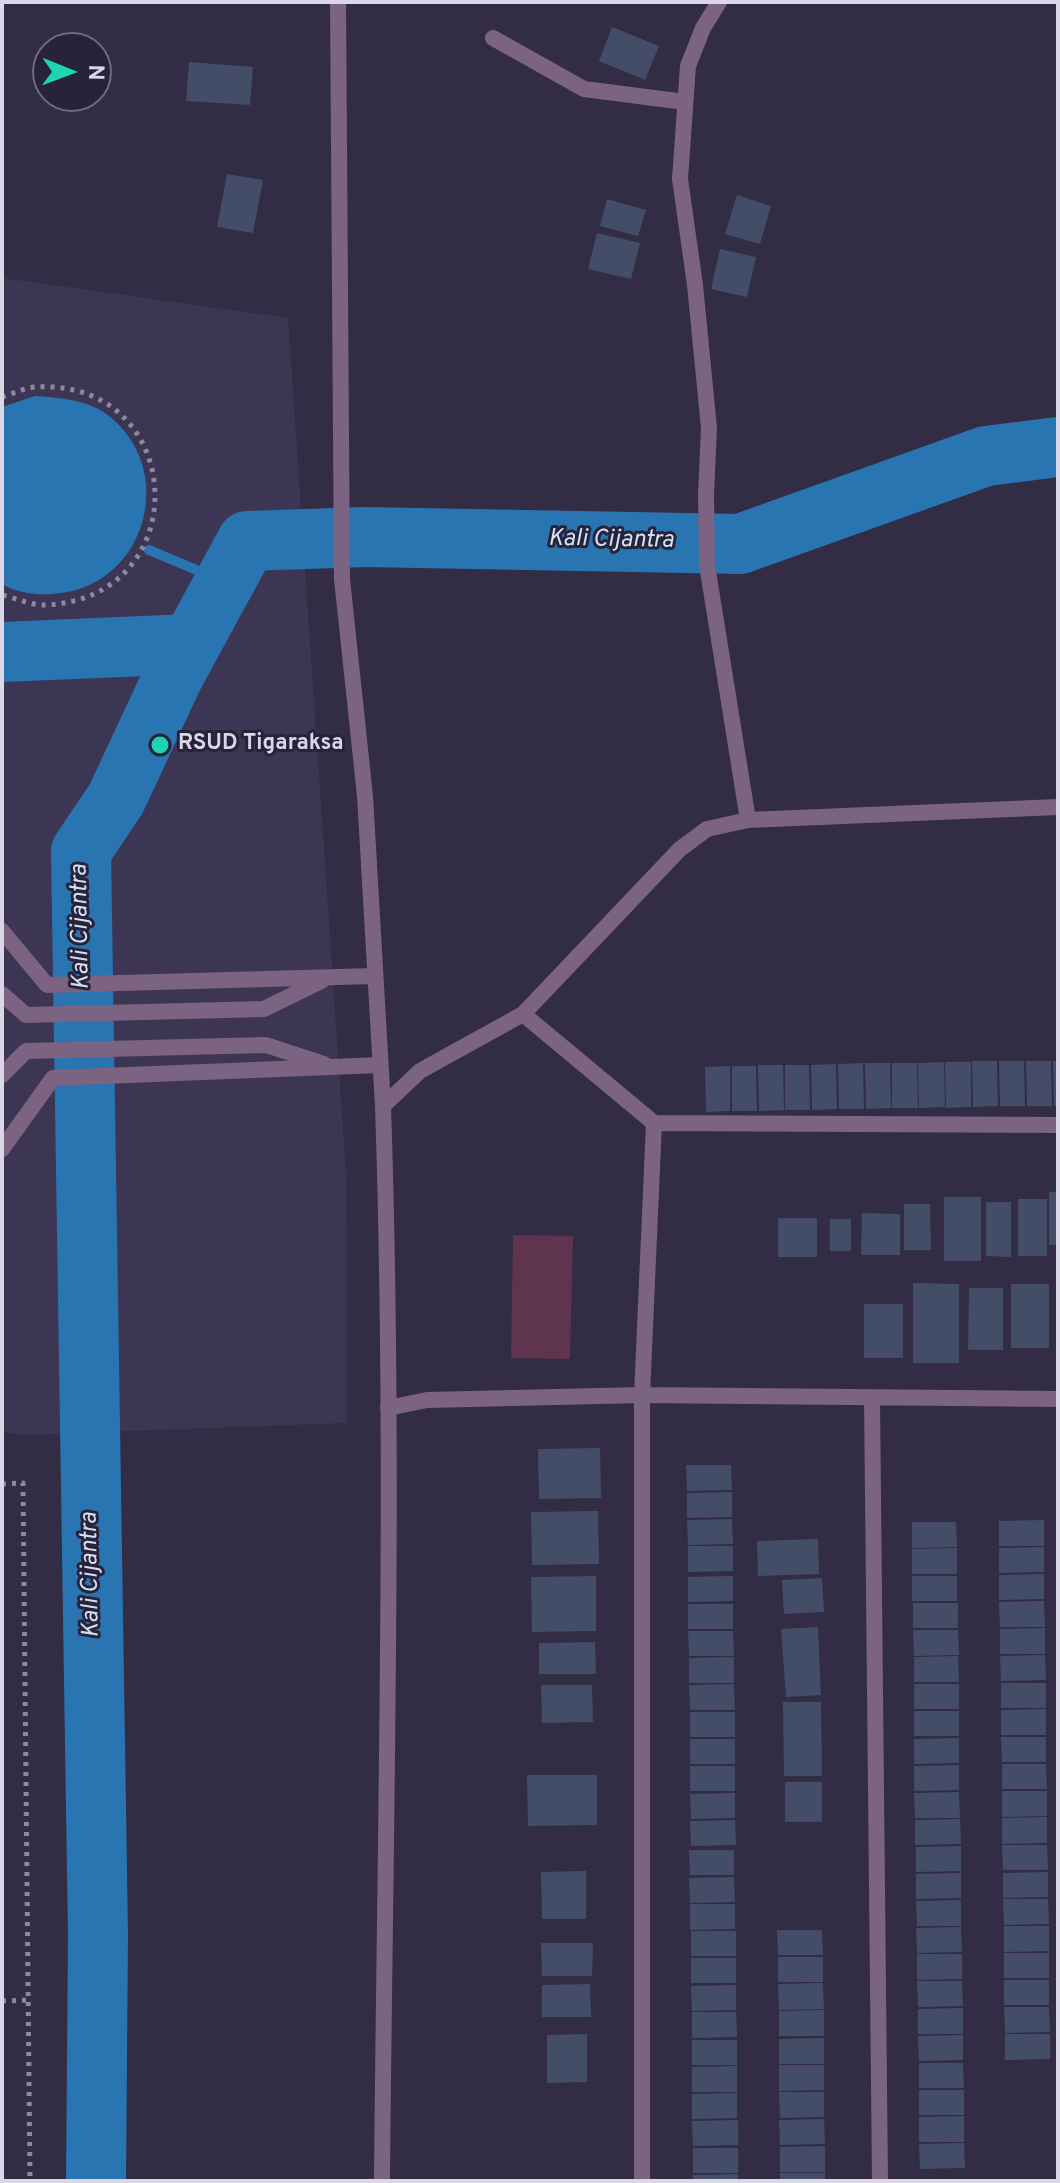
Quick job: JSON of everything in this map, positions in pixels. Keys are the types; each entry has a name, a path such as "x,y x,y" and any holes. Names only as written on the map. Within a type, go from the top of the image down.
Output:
{"street":[{"path":"338,2 342,579 365,796 383,1106 388,1254 382,2181"},
{"path":"719,2 703,28 688,66 680,179 695,285 709,428 707,565 748,820"},
{"path":"493,38 584,89 685,102"},
{"path":"383,1106 420,1071 523,1014 692,838 707,829 748,820 1058,807"},
{"path":"2,931 47,985 375,976"},
{"path":"3,995 26,1015 264,1009 328,978"},
{"path":"523,1014 654,1123 1058,1125"},
{"path":"3,1073 26,1051 266,1045 335,1067"},
{"path":"2,1149 53,1078 380,1065"},
{"path":"642,2181 642,1395 654,1123"},
{"path":"388,1408 427,1400 642,1395 1058,1399"},
{"path":"872,1398 880,2181"}],"path":[{"path":"2,397 35,387 75,390 112,406 140,436 155,473 156,513 142,551 116,582 81,600 41,605 2,595"},
{"path":"2,1484 23,1483 30,2181"},
{"path":"2,2001 29,2000"}],"shaded area":[{"name":"RSUD Tigaraksa","path":"2,278 288,318 346,1173 347,1423 21,1435 2,1432"},
{"path":"513,1235 573,1236 570,1359 511,1358"}],"water":[{"path":"35,396 80,402 105,413 128,435 141,462 146,490 143,518 133,545 115,568 91,584 54,594 23,592 2,584 2,407"}],"building":[{"path":"612,27 659,46 645,80 599,61"},
{"path":"189,62 253,67 250,105 186,101"},
{"path":"227,174 263,180 253,233 217,227"},
{"path":"737,195 771,206 760,244 725,234"},
{"path":"607,199 646,210 638,236 600,226"},
{"path":"597,233 640,243 631,279 588,269"},
{"path":"720,249 756,257 747,297 711,289"},
{"path":"972,1061 997,1061 998,1106 973,1107"},
{"path":"999,1061 1024,1061 1025,1106 1000,1106"},
{"path":"1026,1061 1051,1061 1052,1106 1027,1106"},
{"path":"1053,1061 1058,1061 1058,1106 1054,1106"},
{"path":"944,1062 945,1107 919,1108 918,1063"},
{"path":"945,1062 971,1062 971,1107 946,1108"},
{"path":"863,1063 864,1109 839,1109 838,1064"},
{"path":"865,1063 890,1063 891,1108 866,1109"},
{"path":"892,1063 917,1063 918,1108 892,1108"},
{"path":"836,1064 837,1109 812,1110 811,1065"},
{"path":"758,1065 783,1065 784,1110 759,1111"},
{"path":"785,1065 809,1065 810,1110 785,1110"},
{"path":"730,1066 730,1111 706,1112 705,1067"},
{"path":"732,1066 756,1066 757,1111 732,1111"},
{"path":"1049,1192 1058,1192 1058,1245 1049,1245"},
{"path":"944,1197 981,1197 981,1261 944,1261"},
{"path":"1018,1199 1047,1199 1047,1256 1018,1256"},
{"path":"986,1202 1011,1202 1011,1257 986,1256"},
{"path":"904,1204 930,1204 931,1250 904,1250"},
{"path":"862,1213 900,1214 900,1255 861,1255"},
{"path":"778,1218 817,1218 817,1257 778,1257"},
{"path":"830,1219 851,1219 851,1251 830,1251"},
{"path":"913,1283 959,1284 959,1363 913,1363"},
{"path":"1011,1284 1049,1284 1049,1348 1011,1348"},
{"path":"969,1288 1003,1288 1003,1350 968,1350"},
{"path":"864,1304 903,1304 903,1358 864,1358"},
{"path":"600,1448 601,1498 539,1499 538,1449"},
{"path":"686,1465 731,1465 732,1490 687,1491"},
{"path":"732,1492 732,1517 687,1518 687,1493"},
{"path":"598,1511 599,1564 532,1565 531,1512"},
{"path":"732,1519 733,1544 688,1545 687,1520"},
{"path":"1044,1520 1044,1546 999,1546 999,1521"},
{"path":"912,1522 956,1522 957,1547 912,1548"},
{"path":"818,1539 819,1574 758,1576 757,1541"},
{"path":"688,1546 733,1546 733,1571 688,1572"},
{"path":"1044,1547 1044,1572 999,1573 999,1548"},
{"path":"957,1548 957,1574 912,1574 912,1549"},
{"path":"1044,1574 1044,1599 999,1600 999,1575"},
{"path":"596,1576 596,1631 532,1632 531,1577"},
{"path":"733,1576 733,1601 688,1602 688,1577"},
{"path":"912,1576 957,1576 957,1601 912,1601"},
{"path":"822,1578 824,1612 784,1614 782,1580"},
{"path":"1044,1601 1045,1627 1000,1627 999,1602"},
{"path":"913,1603 958,1603 958,1628 913,1628"},
{"path":"688,1604 733,1604 733,1629 688,1629"},
{"path":"818,1627 821,1695 786,1697 781,1629"},
{"path":"1045,1628 1045,1654 1000,1654 1000,1629"},
{"path":"913,1630 958,1630 959,1655 914,1656"},
{"path":"688,1631 733,1631 734,1656 689,1656"},
{"path":"595,1642 596,1674 539,1674 539,1643"},
{"path":"1045,1655 1046,1680 1001,1681 1000,1656"},
{"path":"958,1656 959,1682 914,1682 914,1657"},
{"path":"734,1657 734,1683 689,1683 689,1658"},
{"path":"1001,1683 1046,1683 1046,1708 1001,1708"},
{"path":"734,1684 735,1710 690,1710 689,1685"},
{"path":"914,1684 959,1684 959,1709 914,1709"},
{"path":"541,1685 592,1685 593,1722 542,1723"},
{"path":"783,1702 821,1702 822,1776 784,1776"},
{"path":"1046,1709 1046,1735 1001,1735 1001,1710"},
{"path":"914,1711 959,1711 959,1736 914,1736"},
{"path":"690,1712 735,1712 735,1737 690,1737"},
{"path":"1001,1737 1046,1737 1046,1762 1002,1762"},
{"path":"959,1738 959,1763 914,1764 914,1739"},
{"path":"690,1739 735,1739 735,1764 690,1764"},
{"path":"1002,1764 1046,1764 1047,1789 1002,1789"},
{"path":"959,1765 959,1790 914,1791 914,1766"},
{"path":"690,1766 735,1766 735,1791 690,1791"},
{"path":"527,1775 597,1775 597,1825 528,1826"},
{"path":"785,1782 822,1782 822,1822 785,1822"},
{"path":"1002,1791 1047,1791 1047,1816 1002,1817"},
{"path":"959,1792 960,1818 915,1818 914,1793"},
{"path":"735,1793 735,1818 691,1819 690,1794"},
{"path":"1047,1817 1047,1843 1002,1844 1002,1818"},
{"path":"960,1819 961,1844 915,1845 915,1820"},
{"path":"735,1820 736,1845 691,1846 690,1821"},
{"path":"1002,1845 1047,1845 1048,1870 1003,1870"},
{"path":"961,1846 961,1871 916,1872 916,1847"},
{"path":"689,1850 734,1850 734,1875 690,1875"},
{"path":"586,1871 586,1919 542,1919 541,1872"},
{"path":"1048,1872 1048,1897 1003,1898 1003,1873"},
{"path":"961,1873 961,1898 916,1899 916,1874"},
{"path":"734,1877 735,1902 690,1903 689,1878"},
{"path":"1003,1899 1048,1899 1049,1924 1004,1925"},
{"path":"961,1900 961,1926 917,1926 916,1901"},
{"path":"690,1904 735,1904 735,1929 690,1930"},
{"path":"1004,1926 1049,1926 1049,1951 1004,1952"},
{"path":"961,1927 962,1952 917,1953 916,1928"},
{"path":"777,1930 822,1930 823,1955 778,1955"},
{"path":"691,1931 736,1931 736,1956 691,1956"},
{"path":"541,1943 593,1943 592,1976 542,1976"},
{"path":"1004,1953 1049,1953 1049,1978 1004,1978"},
{"path":"917,1954 962,1954 962,1979 917,1980"},
{"path":"778,1957 823,1957 823,1982 778,1982"},
{"path":"691,1958 736,1958 736,1983 691,1983"},
{"path":"1004,1980 1049,1980 1049,2005 1004,2005"},
{"path":"917,1981 962,1981 963,2006 918,2007"},
{"path":"823,1983 824,2009 779,2010 778,1984"},
{"path":"590,1984 591,2017 542,2017 542,1985"},
{"path":"736,1985 736,2010 692,2011 691,1986"},
{"path":"1004,2007 1049,2007 1050,2032 1005,2033"},
{"path":"963,2008 963,2034 918,2034 918,2009"},
{"path":"824,2010 824,2036 779,2036 779,2011"},
{"path":"692,2012 736,2012 737,2037 692,2038"},
{"path":"587,2034 587,2082 547,2083 547,2035"},
{"path":"1005,2034 1050,2034 1050,2059 1005,2060"},
{"path":"963,2035 963,2060 919,2061 918,2036"},
{"path":"824,2038 824,2064 779,2064 779,2039"},
{"path":"692,2040 737,2040 737,2065 692,2065"},
{"path":"919,2063 963,2063 964,2088 919,2088"},
{"path":"779,2065 824,2065 824,2090 779,2091"},
{"path":"737,2066 737,2092 692,2092 692,2067"},
{"path":"919,2090 964,2090 964,2115 919,2115"},
{"path":"779,2092 824,2092 824,2117 780,2118"},
{"path":"737,2093 737,2118 692,2119 692,2094"},
{"path":"964,2116 964,2142 919,2142 919,2117"},
{"path":"824,2119 825,2144 780,2145 779,2120"},
{"path":"738,2120 738,2145 693,2146 692,2121"},
{"path":"964,2143 965,2168 920,2169 919,2144"},
{"path":"825,2146 825,2172 780,2172 780,2147"},
{"path":"693,2148 738,2148 738,2173 693,2173"},
{"path":"780,2173 825,2173 825,2181 780,2181"},
{"path":"738,2174 738,2181 693,2181 693,2175"}],"waterway":[{"name":"Kali Cijantra","path":"96,2181 98,1935 81,851 116,799 173,677 247,541 365,537 740,544 986,456 1058,447"},
{"path":"149,550 225,582"},
{"path":"2,652 191,644"}],"place":[{"name":"RSUD Tigaraksa","path":"160,745"}]}
